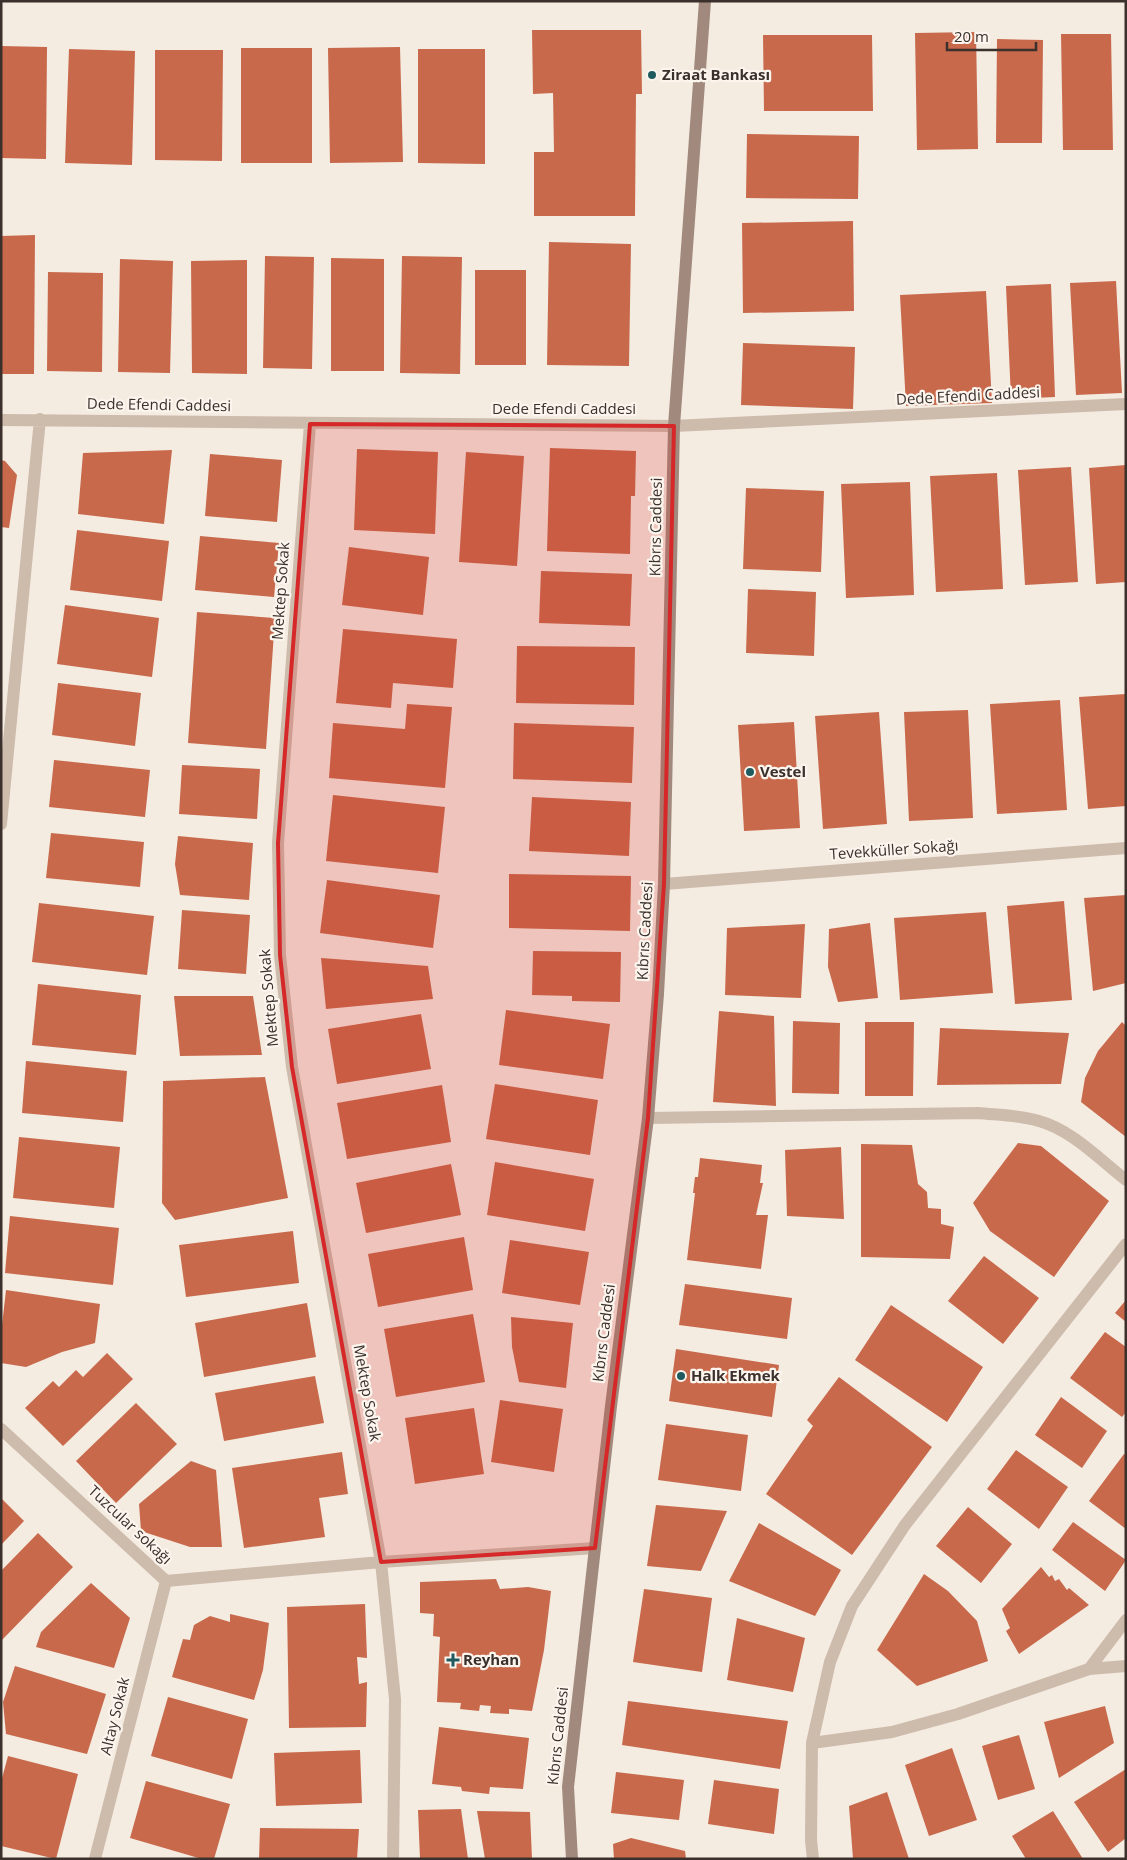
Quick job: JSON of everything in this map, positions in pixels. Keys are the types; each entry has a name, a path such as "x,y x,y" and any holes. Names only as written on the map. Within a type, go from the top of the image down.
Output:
{"main road":[{"name":"Kıbrıs Caddesi","path":"572,1859 568,1787 595,1548 648,1118 664,884 674,426 705,1"}],"street":[{"name":"Dede Efendi Caddesi","path":"1,420 674,426 1126,404"},
{"path":"1,824 40,419"},
{"name":"Mektep Sokak","path":"310,424 278,843 280,955 292,1067 381,1562 395,1699 393,1859"},
{"name":"Tevekküller Sokağı","path":"664,884 1126,848"},
{"path":"648,1118 978,1113 1010,1116 1040,1121 1064,1132 1126,1180"},
{"path":"813,1859 811,1840 812,1743 830,1662 852,1606 906,1525 1126,1244"},
{"name":"Tuzcular sokağı","path":"1,1429 166,1580 381,1562 595,1548"},
{"name":"Altay Sokak","path":"95,1859 166,1580"},
{"path":"1089,1669 1126,1620"},
{"path":"812,1743 892,1732 958,1714 1089,1669 1126,1666"}],"highlighted area":[{"path":"310,424 674,426 664,884 648,1118 595,1548 381,1562 292,1067 280,955 278,843"}],"building":[{"path":"532,30 641,30 642,94 636,94 635,216 534,216 534,152 554,152 553,93 533,94"},
{"path":"976,32 978,149 917,150 915,33"},
{"path":"1061,34 1111,34 1113,150 1063,150"},
{"path":"763,35 872,35 873,111 764,111"},
{"path":"997,39 1043,40 1042,143 996,143"},
{"path":"1,46 47,47 46,159 1,158"},
{"path":"400,47 403,162 330,163 328,48"},
{"path":"241,48 312,48 312,163 241,163"},
{"path":"69,49 135,51 132,165 65,163"},
{"path":"418,49 485,49 485,164 418,163"},
{"path":"155,50 223,50 222,161 155,160"},
{"path":"747,134 859,136 858,199 746,198"},
{"path":"853,221 854,311 743,313 742,223"},
{"path":"35,235 34,374 1,374 1,236"},
{"path":"549,242 631,244 629,366 547,365"},
{"path":"265,256 314,257 312,369 263,368"},
{"path":"402,256 462,257 460,374 400,373"},
{"path":"331,258 384,259 384,371 331,371"},
{"path":"120,259 173,261 170,373 118,372"},
{"path":"247,260 247,374 192,373 191,261"},
{"path":"475,270 526,270 526,365 475,365"},
{"path":"48,272 103,273 102,372 47,371"},
{"path":"1116,281 1122,393 1076,395 1070,283"},
{"path":"1051,284 1055,397 1011,399 1006,286"},
{"path":"986,291 992,403 906,406 900,295"},
{"path":"743,343 855,347 853,409 741,405"},
{"path":"550,448 636,451 635,496 631,496 630,554 547,551"},
{"path":"357,449 438,452 435,534 354,530"},
{"path":"172,450 164,524 78,514 83,453"},
{"path":"466,452 524,456 517,566 459,562"},
{"path":"210,454 282,460 277,522 205,516"},
{"path":"1,460 5,461 17,475 9,528 1,527"},
{"path":"1126,465 1126,582 1096,584 1089,468"},
{"path":"1071,467 1078,582 1025,585 1018,470"},
{"path":"997,473 1003,589 936,592 930,476"},
{"path":"910,482 914,595 846,598 841,484"},
{"path":"746,488 824,491 821,572 743,569"},
{"path":"77,530 169,541 162,601 70,590"},
{"path":"200,536 279,543 274,597 195,590"},
{"path":"349,547 429,557 423,615 342,605"},
{"path":"541,571 632,574 630,626 539,623"},
{"path":"748,589 816,592 814,656 746,653"},
{"path":"65,605 159,618 152,677 57,664"},
{"path":"197,612 275,618 266,749 188,743"},
{"path":"343,629 457,639 453,688 393,683 391,708 336,703"},
{"path":"517,646 635,647 634,705 516,703"},
{"path":"58,683 141,693 135,746 52,735"},
{"path":"1126,694 1126,806 1088,809 1079,697"},
{"path":"1060,700 1067,810 997,814 990,704"},
{"path":"407,704 452,707 445,788 329,778 333,723 405,729"},
{"path":"968,710 973,818 909,821 904,712"},
{"path":"879,712 887,824 823,829 815,716"},
{"path":"794,722 800,828 744,831 738,725"},
{"path":"514,723 634,727 632,783 513,779"},
{"path":"54,760 150,770 145,817 49,807"},
{"path":"182,765 260,769 257,819 179,814"},
{"path":"333,795 445,807 438,873 326,861"},
{"path":"532,797 631,802 629,856 529,851"},
{"path":"51,833 144,842 140,887 46,878"},
{"path":"178,836 253,843 249,900 180,895 175,864"},
{"path":"509,874 631,876 630,931 509,928"},
{"path":"327,880 440,895 433,948 320,933"},
{"path":"1126,895 1126,983 1093,991 1084,898"},
{"path":"1064,901 1072,1000 1015,1004 1007,906"},
{"path":"39,903 154,916 147,975 32,962"},
{"path":"182,910 250,915 246,974 178,969"},
{"path":"986,912 993,993 900,1000 894,918"},
{"path":"870,923 878,998 838,1002 828,967 829,929"},
{"path":"805,924 801,998 725,995 727,928"},
{"path":"533,951 621,952 620,1002 572,1001 572,996 532,995"},
{"path":"321,958 428,966 433,999 326,1009"},
{"path":"38,984 141,995 136,1055 32,1045"},
{"path":"174,996 253,996 262,1055 180,1056"},
{"path":"506,1010 610,1024 603,1079 499,1065"},
{"path":"719,1011 774,1016 776,1106 713,1102"},
{"path":"421,1014 431,1069 337,1084 328,1029"},
{"path":"793,1021 840,1023 839,1094 792,1093"},
{"path":"865,1022 914,1022 913,1096 865,1096"},
{"path":"1122,1022 1126,1026 1126,1137 1081,1102 1085,1078 1098,1051"},
{"path":"940,1028 1069,1033 1061,1084 937,1085"},
{"path":"26,1061 127,1071 123,1122 22,1113"},
{"path":"265,1077 288,1198 175,1220 162,1203 163,1081"},
{"path":"495,1084 598,1100 590,1155 486,1139"},
{"path":"442,1085 451,1142 347,1159 337,1103"},
{"path":"19,1137 120,1147 114,1208 13,1198"},
{"path":"1018,1143 1041,1146 1109,1201 1054,1277 990,1231 973,1203"},
{"path":"861,1144 912,1145 918,1184 927,1192 928,1208 941,1209 941,1224 954,1227 950,1259 861,1257"},
{"path":"841,1147 844,1219 787,1216 785,1150"},
{"path":"700,1158 762,1165 760,1183 763,1183 756,1215 768,1215 761,1269 687,1260 695,1193 693,1193 695,1177 698,1177"},
{"path":"495,1162 594,1179 585,1231 487,1215"},
{"path":"451,1164 461,1215 366,1233 356,1183"},
{"path":"10,1216 119,1228 113,1285 5,1273"},
{"path":"293,1231 299,1283 186,1297 179,1245"},
{"path":"464,1237 473,1290 378,1307 368,1254"},
{"path":"510,1240 589,1252 580,1305 502,1293"},
{"path":"984,1256 1039,1298 1003,1344 948,1301"},
{"path":"685,1284 792,1298 787,1339 679,1325"},
{"path":"6,1290 100,1304 95,1343 62,1352 26,1367 1,1363 1,1334"},
{"path":"1126,1300 1126,1322 1115,1313"},
{"path":"307,1303 316,1357 204,1377 195,1323"},
{"path":"891,1305 983,1367 947,1422 855,1360"},
{"path":"473,1314 485,1382 396,1397 384,1329"},
{"path":"511,1317 573,1323 566,1388 519,1382 512,1347"},
{"path":"1105,1332 1126,1347 1126,1412 1122,1417 1070,1378"},
{"path":"676,1349 779,1365 772,1417 669,1401"},
{"path":"107,1353 133,1379 63,1446 25,1408 53,1381 59,1387 76,1370 83,1377"},
{"path":"315,1376 324,1423 224,1441 215,1393"},
{"path":"839,1377 932,1447 852,1555 766,1494 813,1426 807,1420"},
{"path":"1061,1397 1107,1431 1082,1468 1035,1435"},
{"path":"500,1400 563,1409 554,1472 491,1462"},
{"path":"136,1403 177,1444 116,1503 76,1461"},
{"path":"474,1408 484,1474 415,1484 405,1418"},
{"path":"666,1424 748,1435 741,1491 658,1480"},
{"path":"1016,1450 1068,1487 1039,1529 987,1489"},
{"path":"342,1452 348,1494 319,1498 325,1537 244,1548 232,1468"},
{"path":"1124,1454 1126,1455 1126,1529 1089,1501"},
{"path":"191,1461 216,1470 222,1547 190,1547 141,1531 139,1504"},
{"path":"1,1498 24,1521 1,1545"},
{"path":"656,1505 727,1511 701,1571 647,1566"},
{"path":"968,1507 1012,1544 981,1583 936,1546"},
{"path":"1073,1522 1126,1560 1105,1591 1052,1550"},
{"path":"759,1523 841,1570 815,1616 729,1581"},
{"path":"38,1533 73,1567 1,1641 1,1571"},
{"path":"1041,1567 1049,1577 1052,1575 1055,1581 1059,1579 1067,1590 1069,1588 1089,1605 1019,1654 1006,1631 1010,1628 1002,1609"},
{"path":"924,1574 948,1591 977,1621 988,1661 917,1686 877,1650"},
{"path":"496,1579 500,1589 528,1587 551,1591 544,1650 532,1711 509,1709 509,1714 490,1713 491,1706 480,1705 479,1711 460,1709 461,1703 437,1702 440,1637 433,1636 434,1614 420,1613 420,1582"},
{"path":"91,1583 130,1618 114,1668 36,1647 41,1632"},
{"path":"644,1589 712,1598 702,1672 633,1662"},
{"path":"365,1604 367,1658 357,1657 359,1684 367,1682 366,1727 289,1728 287,1607"},
{"path":"230,1614 269,1623 263,1670 254,1700 172,1677 183,1639 190,1640 194,1625 210,1616 230,1622"},
{"path":"737,1618 805,1638 793,1692 727,1680"},
{"path":"15,1666 106,1694 87,1754 6,1734 3,1702"},
{"path":"168,1697 248,1719 232,1779 151,1756"},
{"path":"628,1701 788,1721 780,1769 622,1745"},
{"path":"1105,1706 1114,1743 1059,1778 1044,1722"},
{"path":"439,1727 529,1738 523,1789 490,1787 489,1794 462,1791 461,1787 432,1784"},
{"path":"1019,1735 1035,1789 998,1800 982,1746"},
{"path":"952,1748 977,1820 929,1836 905,1765"},
{"path":"360,1750 362,1803 276,1806 274,1753"},
{"path":"8,1756 78,1774 56,1859 1,1846 1,1782"},
{"path":"1126,1769 1126,1838 1108,1852 1074,1802"},
{"path":"616,1772 684,1780 679,1820 611,1813"},
{"path":"714,1780 779,1789 774,1834 708,1824"},
{"path":"146,1781 230,1804 214,1859 202,1859 130,1838"},
{"path":"887,1792 909,1859 853,1859 849,1806"},
{"path":"461,1809 468,1859 420,1859 418,1810"},
{"path":"477,1811 530,1812 532,1859 485,1859"},
{"path":"1053,1811 1083,1859 1026,1859 1012,1836"},
{"path":"260,1828 359,1829 357,1859 259,1859"},
{"path":"631,1838 685,1851 686,1859 614,1859 613,1844"}],"place":[{"name":"Ziraat Bankası","path":"652,75"},
{"name":"Vestel","path":"750,772"},
{"name":"Halk Ekmek","path":"681,1376"},
{"name":"Reyhan","path":"453,1660"}]}
